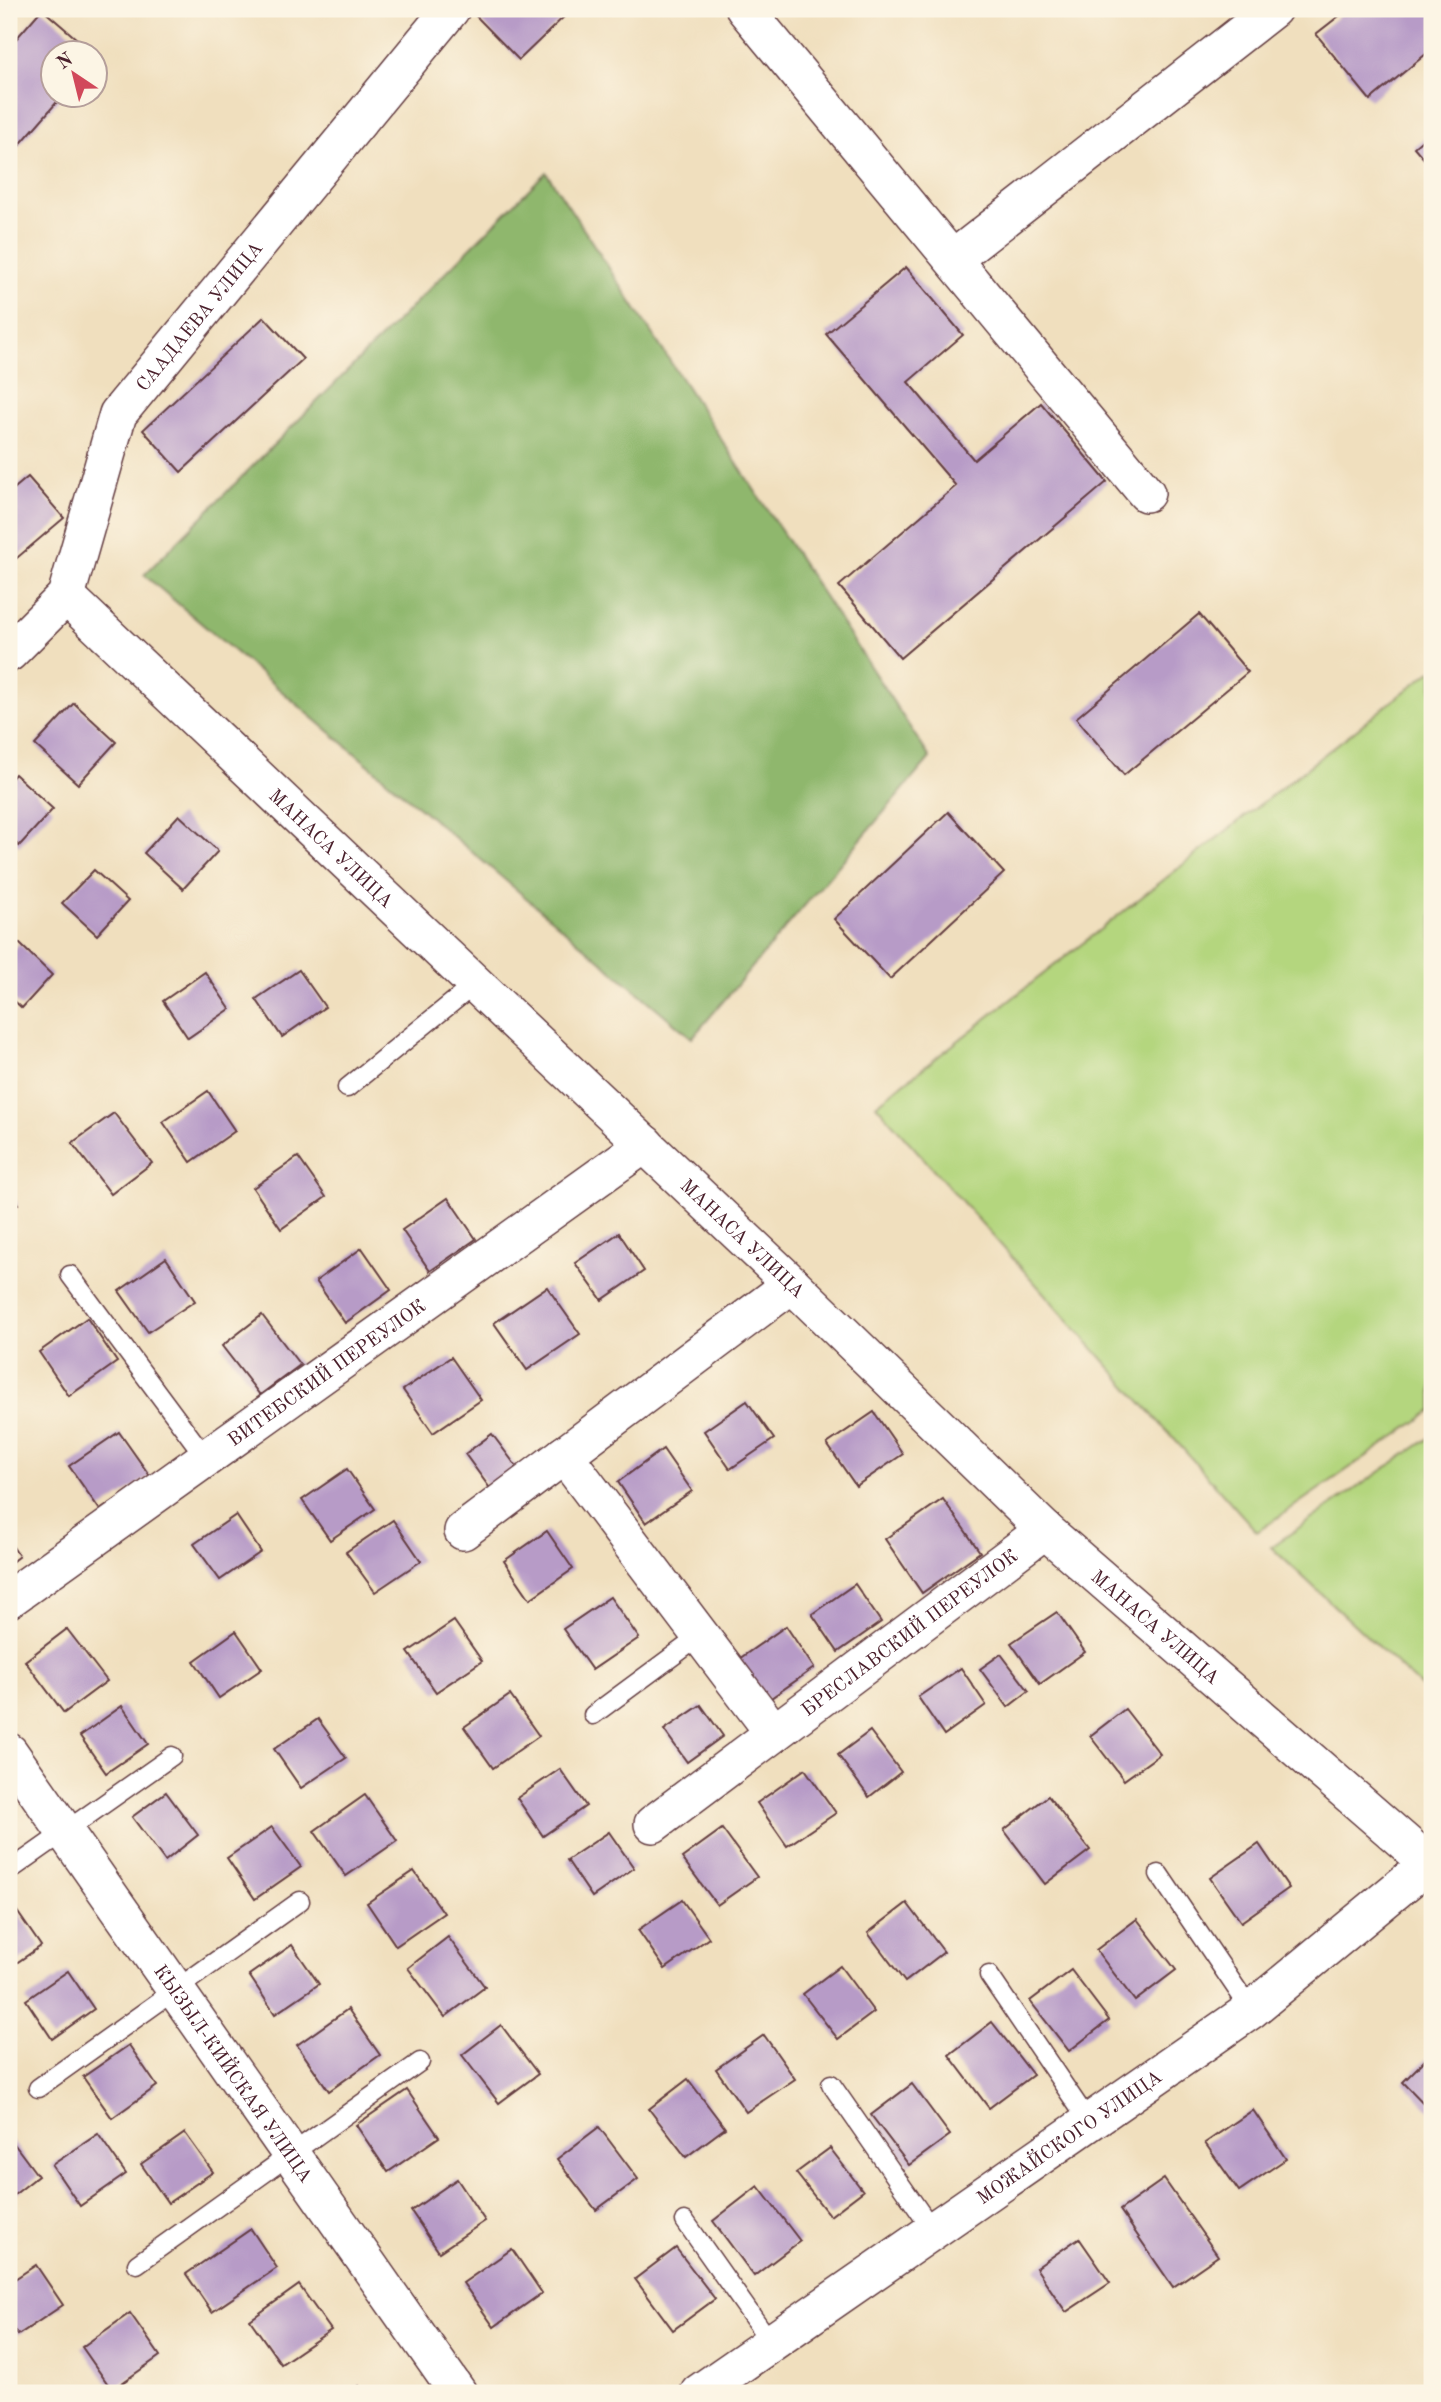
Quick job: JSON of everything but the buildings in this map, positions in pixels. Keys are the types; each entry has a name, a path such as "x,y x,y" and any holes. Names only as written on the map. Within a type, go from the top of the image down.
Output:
{"street":[{"name":"СААДАЕВА УЛИЦА","path":"9,653 66,596 118,414 451,9"},
{"path":"745,9 1146,493"},
{"path":"953,259 1273,9"},
{"name":"МАНАСА УЛИЦА","path":"66,596 792,1284 1045,1530 1430,1865"},
{"name":"ВИТЕБСКИЙ ПЕРЕУЛОК","path":"9,1599 645,1144"},
{"path":"463,1531 792,1284"},
{"path":"564,1455 774,1733"},
{"name":"БРЕСЛАВСКИЙ ПЕРЕУЛОК","path":"653,1824 1045,1530"},
{"name":"КЫЗЫЛ-КИЙСКАЯ УЛИЦА","path":"9,1752 458,2393"},
{"name":"МОЖАЙСКОГО УЛИЦА","path":"699,2393 1251,2010 1430,1865"}],"lane":[{"path":"347,1088 475,984"},
{"path":"70,1275 206,1458"},
{"path":"593,1715 700,1636"},
{"path":"9,1871 172,1756"},
{"path":"1159,1874 1251,2010"},
{"path":"38,2088 300,1900"},
{"path":"989,1975 1089,2122"},
{"path":"137,2264 420,2062"},
{"path":"831,2084 933,2231"},
{"path":"685,2221 771,2343"}],"green space":[{"path":"546,172 930,758 692,1038 144,575"},
{"path":"1432,670 1432,1411 1257,1532 876,1105"},
{"path":"1432,1436 1432,1697 1271,1547"}]}
